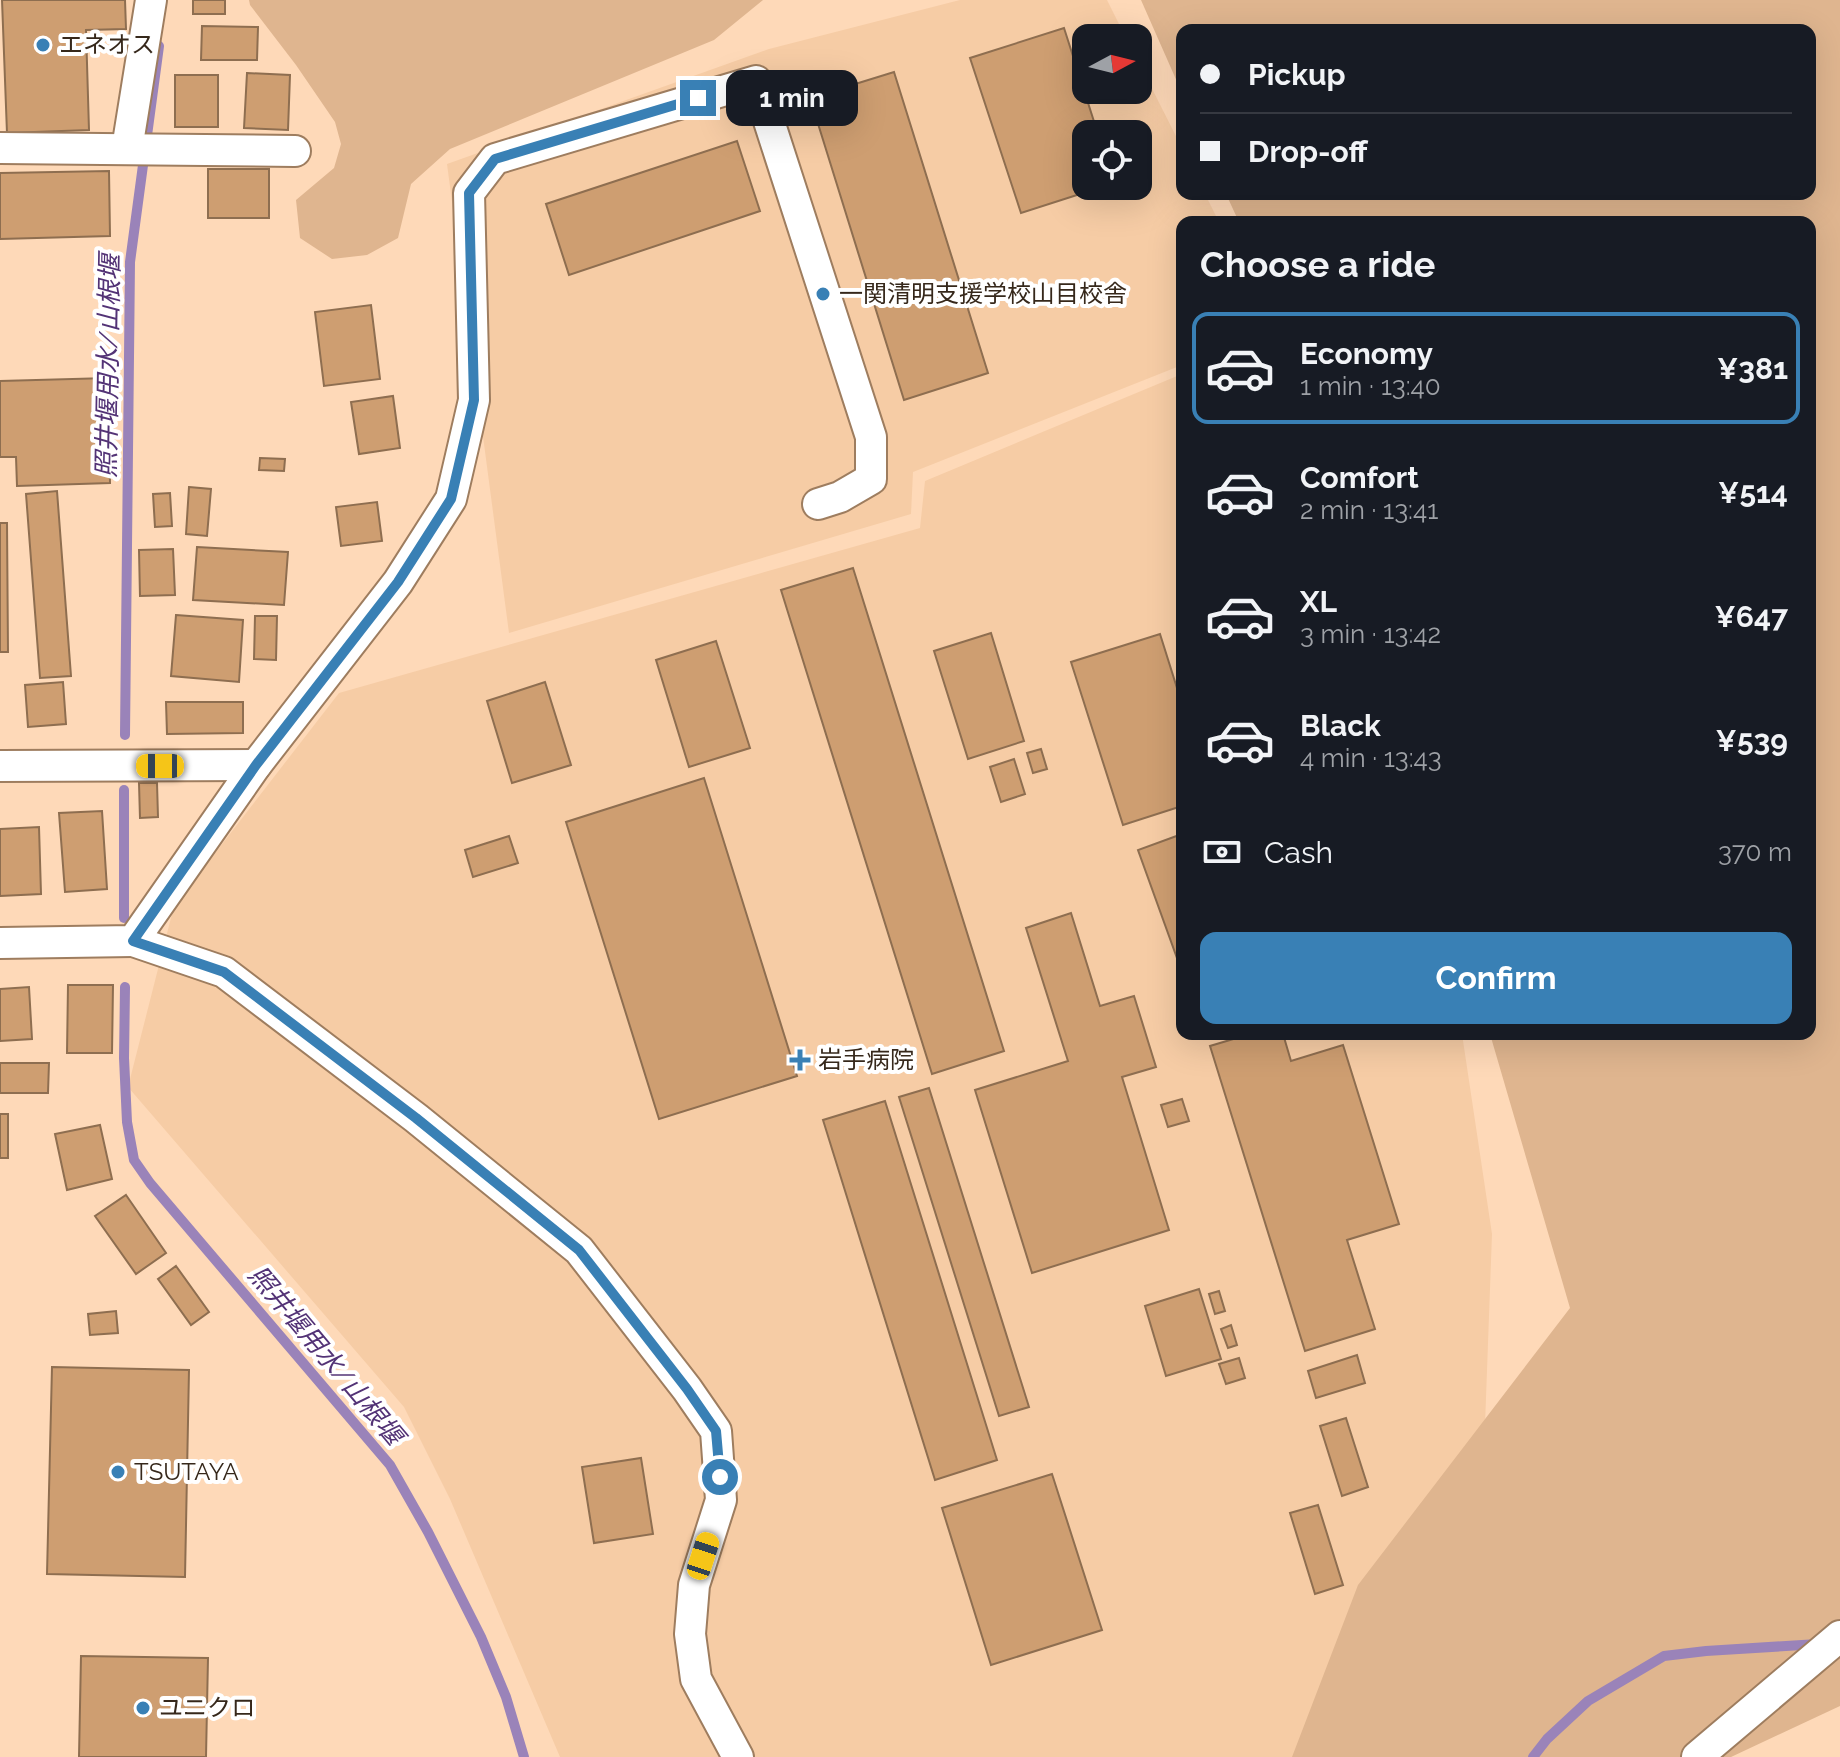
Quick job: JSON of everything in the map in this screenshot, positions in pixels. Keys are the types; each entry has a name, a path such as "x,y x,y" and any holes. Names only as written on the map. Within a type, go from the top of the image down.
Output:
{"street":[{"path":"127,149 151,0"},
{"path":"133,941 256,765 398,582 451,499 474,400 469,193 495,159 756,81 871,437 871,479 840,497 818,504"},
{"path":"0,148 295,151"},
{"path":"0,766 256,765"},
{"path":"0,943 133,941 224,972 416,1118 579,1250 716,1431 721,1500 694,1585 690,1634 696,1679 738,1757"},
{"path":"1697,1757 1840,1636"}],"shaded area":[{"path":"249,0 763,0 714,40 450,149 411,184 398,238 367,255 332,259 300,238 296,200 334,168 341,144 335,122"},
{"name":"一関清明支援学校山目校舎","path":"960,0 1107,0 1119,24 1072,24 1072,104 1152,104 1152,89 1176,136 1176,200 1208,200 1216,216 1176,216 1176,367 913,472 911,514 509,633 447,164 769,49"},
{"path":"1141,0 1840,0 1840,1706 1731,1757 1292,1757 1358,1585 1570,1308 1492,1040 1816,1040 1816,216 1236,216 1229,200 1816,200 1816,24 1176,24 1176,79"},
{"name":"岩手病院","path":"1176,376 1176,1040 1463,1040 1492,1234 1476,1671 1450,1757 560,1757 450,1499 404,1407 128,1087 174,906 339,693 920,528 925,481"}],"building":[{"path":"2,0 125,0 126,29 86,30 89,130 7,133"},
{"path":"193,0 225,0 225,14 193,14"},
{"path":"202,26 258,27 257,60 201,60"},
{"path":"1064,28 1072,53 1072,104 1088,104 1094,120 1072,120 1072,197 1021,213 970,58"},
{"path":"894,72 988,373 904,400 810,98"},
{"path":"247,73 290,75 288,130 244,128"},
{"path":"175,75 218,75 218,127 175,127"},
{"path":"737,141 760,211 569,275 546,204"},
{"path":"208,169 269,169 269,218 208,218"},
{"path":"109,171 110,236 0,239 0,173"},
{"path":"371,305 380,379 324,386 315,312"},
{"path":"108,378 110,483 17,486 16,457 0,457 0,381"},
{"path":"393,396 400,448 359,454 351,402"},
{"path":"260,458 285,459 284,471 259,470"},
{"path":"189,487 211,489 207,536 186,534"},
{"path":"57,491 71,676 40,678 26,494"},
{"path":"170,493 172,526 155,527 153,494"},
{"path":"377,502 382,541 341,546 336,507"},
{"path":"0,523 7,523 8,652 0,652"},
{"path":"197,547 288,552 284,605 193,600"},
{"path":"173,549 175,595 140,596 139,550"},
{"path":"853,568 1004,1051 932,1074 781,590"},
{"path":"176,615 243,620 239,682 171,676"},
{"path":"255,616 277,616 276,660 254,659"},
{"path":"991,633 1024,741 968,759 934,651"},
{"path":"1160,634 1176,685 1176,808 1123,825 1071,662"},
{"path":"716,641 750,748 689,767 656,660"},
{"path":"63,682 66,724 28,727 25,685"},
{"path":"545,682 571,765 512,783 487,701"},
{"path":"166,702 243,702 243,733 167,734"},
{"path":"1041,749 1047,769 1033,773 1027,753"},
{"path":"1014,759 1025,794 1001,802 990,767"},
{"path":"704,778 797,1076 659,1119 566,822"},
{"path":"139,783 157,783 158,817 140,818"},
{"path":"102,811 107,889 65,892 59,813"},
{"path":"39,827 41,894 0,896 0,829"},
{"path":"509,836 518,863 473,877 465,850"},
{"path":"1176,836 1176,955 1138,850"},
{"path":"1071,913 1100,1006 1134,996 1156,1067 1122,1077 1169,1230 1032,1273 975,1090 1068,1061 1026,928"},
{"path":"68,985 113,985 112,1053 67,1053"},
{"path":"29,987 32,1039 0,1041 0,989"},
{"path":"1230,1040 1285,1040 1291,1061 1343,1045 1399,1224 1347,1240 1375,1329 1305,1351 1210,1046"},
{"path":"0,1063 49,1063 48,1093 0,1093"},
{"path":"929,1088 1029,1407 999,1416 899,1097"},
{"path":"1182,1099 1189,1121 1168,1127 1161,1105"},
{"path":"885,1101 997,1460 935,1480 823,1120"},
{"path":"0,1114 8,1114 8,1158 0,1158"},
{"path":"100,1125 112,1179 67,1190 55,1134"},
{"path":"126,1195 166,1253 136,1274 95,1216"},
{"path":"176,1266 209,1312 191,1325 158,1279"},
{"path":"1199,1289 1221,1359 1166,1376 1145,1306"},
{"path":"1219,1291 1225,1311 1215,1314 1209,1294"},
{"path":"116,1311 118,1333 90,1335 88,1314"},
{"path":"1231,1325 1237,1345 1228,1348 1221,1329"},
{"path":"1357,1355 1365,1383 1316,1398 1308,1371"},
{"path":"1239,1358 1245,1378 1226,1384 1219,1364"},
{"name":"TSUTAYA","path":"52,1367 189,1370 185,1577 47,1574"},
{"path":"1346,1418 1368,1487 1342,1496 1320,1426"},
{"path":"641,1458 653,1534 594,1543 582,1467"},
{"path":"1052,1474 1102,1630 991,1665 942,1508"},
{"path":"1318,1505 1343,1585 1315,1594 1290,1513"},
{"name":"ユニクロ","path":"81,1656 208,1658 206,1757 79,1757"}],"waterway":[{"name":"照井堰用水/山根堰","path":"125,735 130,262 159,46"},
{"name":"照井堰用水/山根堰","path":"124,790 124,918"},
{"name":"照井堰用水/山根堰","path":"125,987 127,1122 134,1160 150,1183 390,1465 481,1637 506,1697 524,1757"},
{"path":"1533,1757 1547,1739 1588,1701 1664,1656 1818,1644"}],"place":[{"name":"エネオス","path":"43,45"},
{"name":"一関清明支援学校山目校舎","path":"823,294"},
{"name":"岩手病院","path":"800,1060"},
{"name":"TSUTAYA","path":"118,1472"},
{"name":"ユニクロ","path":"143,1708"}],"route":[{"path":"698,98 495,159 469,193 474,400 451,499 398,582 256,765 133,941 224,972 416,1118 579,1250 716,1431 720,1477"}]}
